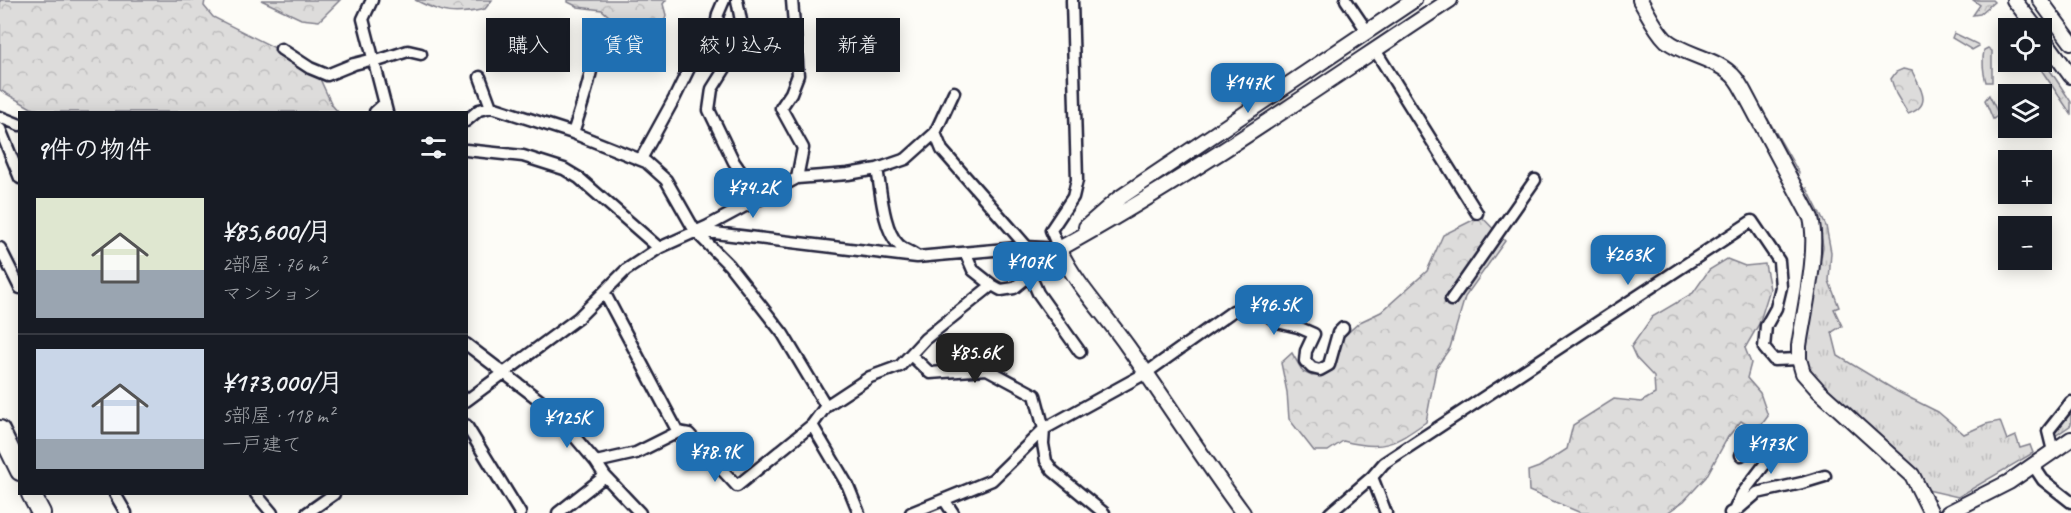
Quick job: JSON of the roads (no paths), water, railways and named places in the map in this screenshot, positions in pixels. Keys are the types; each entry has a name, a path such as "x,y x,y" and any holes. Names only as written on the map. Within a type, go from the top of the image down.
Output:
{"highway":[{"path":"0,430 18,467"},
{"path":"32,495 41,513"}],"street":[{"path":"372,0 363,19 386,108"},
{"path":"717,18 724,0"},
{"path":"737,0 740,18"},
{"path":"792,0 798,75 791,93 781,108 803,148 797,178"},
{"path":"1072,0 1078,163 1073,197 1051,230 1069,271 1112,324 1243,513"},
{"path":"1346,0 1367,31"},
{"path":"966,254 973,270 992,285 1001,290 1014,288 1118,199 1414,0"},
{"path":"695,231 919,257 1027,247 1059,249 1121,214 1450,0"},
{"path":"1640,0 1657,29 1668,41 1715,63 1731,74 1744,92 1811,218 1814,228 1814,246 1799,346 1799,359 1803,374 1912,475 1931,513"},
{"path":"2014,0 2028,18"},
{"path":"2040,0 2071,42"},
{"path":"281,49 310,68 327,75 354,64 408,51 421,54"},
{"path":"1375,50 1477,213"},
{"path":"2052,50 2071,76"},
{"path":"573,133 592,72"},
{"path":"641,159 687,72"},
{"path":"723,72 712,89 709,110 735,162 760,199"},
{"path":"480,77 491,107"},
{"path":"468,397 578,318 626,270 659,248 760,199 797,178 878,169 906,159 935,133 954,92"},
{"path":"468,119 479,111 491,107 573,133 641,159 666,180 695,231 729,265 783,334 826,406"},
{"path":"0,117 18,124"},
{"path":"0,129 18,173"},
{"path":"935,133 942,150 1027,247 1038,293 1080,352"},
{"path":"468,150 523,156 564,169 579,178 659,248"},
{"path":"878,169 891,235 899,246 919,257"},
{"path":"1451,300 1535,180"},
{"path":"1330,513 1372,477 1384,463 1752,221 1779,261 1781,286 1776,308 1766,326 1764,348 1774,360 1799,359"},
{"path":"0,248 18,284"},
{"path":"596,462 636,453 678,432 689,434 737,486 812,425 826,406 870,377 900,366 925,339 992,285"},
{"path":"604,292 678,432"},
{"path":"912,513 992,480 1044,429 1146,373 1233,311 1252,308 1265,313 1277,322 1314,333 1306,351 1305,361 1312,369 1320,370 1329,365 1338,333 1343,328"},
{"path":"468,346 551,408 605,476 640,513"},
{"path":"911,355 930,374 987,369 1035,394 1044,429 1043,444 1046,461 1053,471 1104,513"},
{"path":"2053,451 2048,432 2071,402"},
{"path":"812,425 848,486 859,513"},
{"path":"468,428 520,513"},
{"path":"1948,513 2009,482 2071,439"},
{"path":"1732,512 1742,494 1768,460 1759,441 1741,455"},
{"path":"2033,465 2043,480 2071,502"},
{"path":"558,513 605,476"},
{"path":"1732,512 1757,493 1825,476"},
{"path":"1372,477 1386,513"},
{"path":"116,495 126,513"},
{"path":"257,495 272,513"},
{"path":"307,513 333,495"},
{"path":"945,501 953,513"}]}
